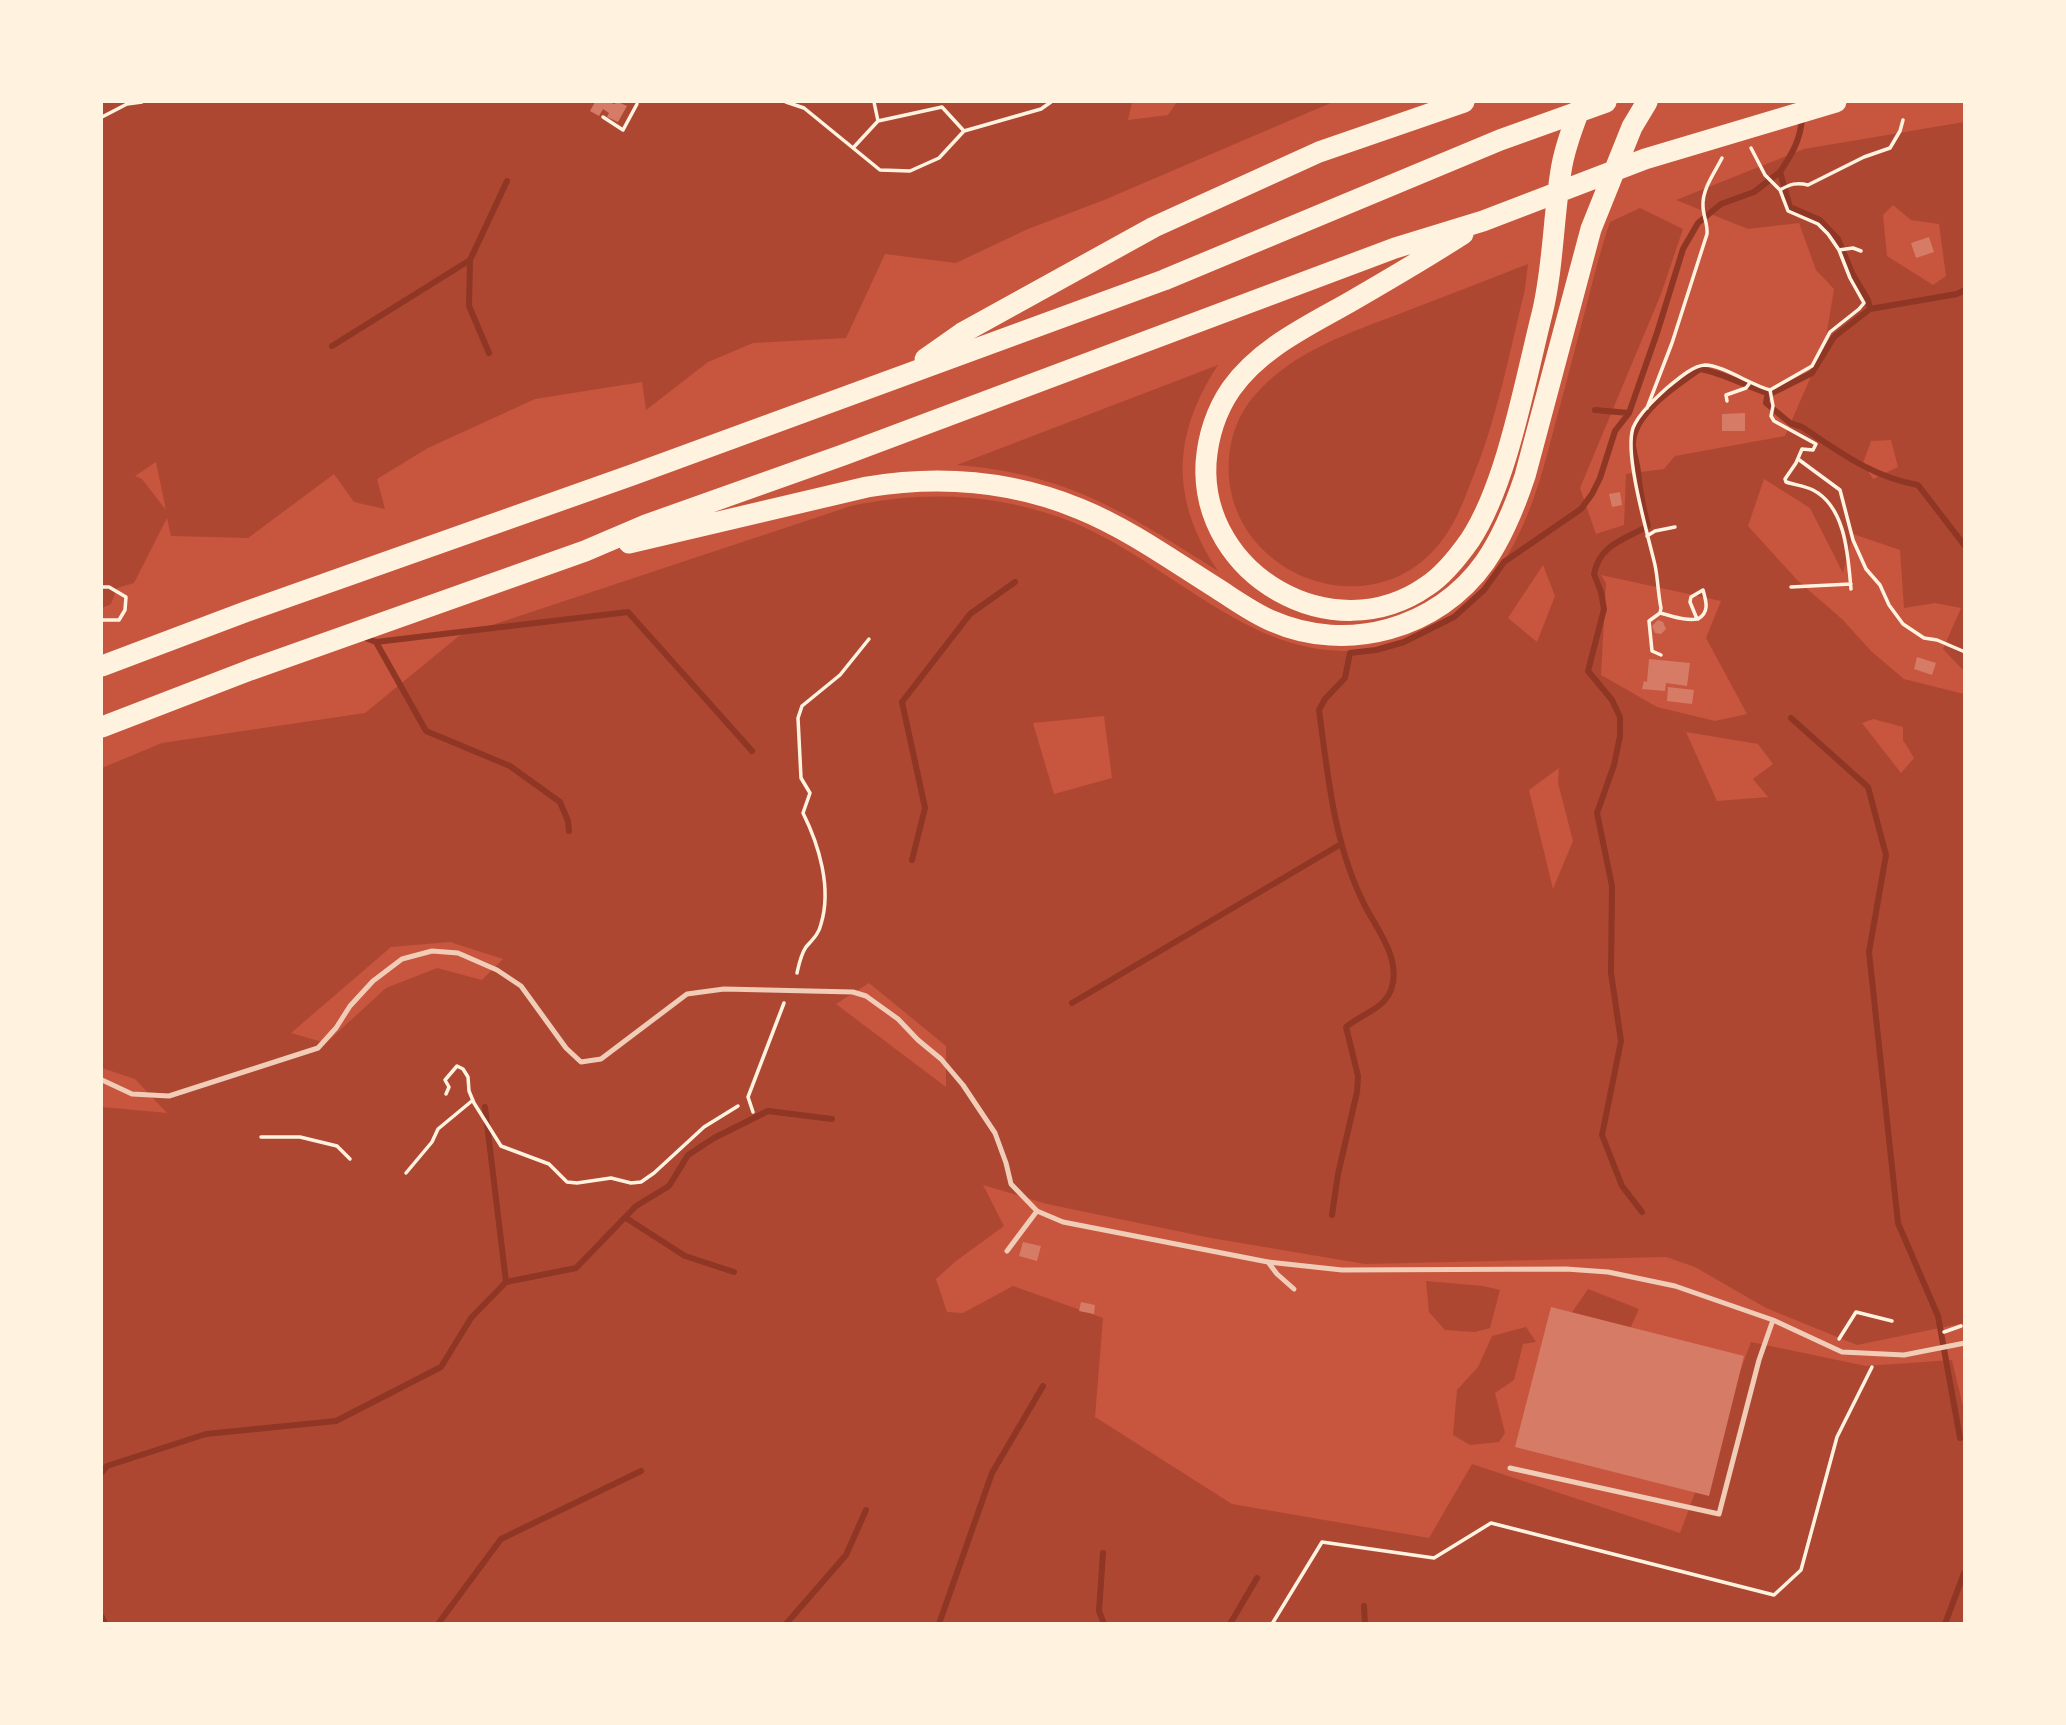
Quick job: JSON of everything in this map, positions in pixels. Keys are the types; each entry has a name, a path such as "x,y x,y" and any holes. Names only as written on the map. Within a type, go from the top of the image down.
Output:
{"highway":[{"path":"897,378 962,333 1154,227 1319,152 1464,102"},
{"path":"1483,221 1262,356 1231,389 1220,407 1207,447 1208,497 1215,523 1240,562 1260,580 1282,594 1314,606 1339,609 1366,608 1407,597 1426,587 1452,564 1479,524 1505,457 1548,292 1562,165 1569,137 1583,102"},
{"path":"102,666 1164,280 1500,140 1606,102"},
{"path":"585,551 648,539 867,487 907,481 967,481 1026,491 1092,514 1136,537 1259,615 1288,627 1319,634 1350,635 1381,631 1412,621 1439,607 1475,575 1493,550 1511,514 1525,476 1591,229 1632,127 1647,102"},
{"path":"102,727 250,670 585,551 646,525 843,455 1395,247 1483,221 1645,159 1836,102"}],"lane":[{"path":"102,1080 132,1094 169,1096 318,1048 373,981 402,959 432,951 458,953 497,970 521,986 566,1048 581,1062 601,1059 687,994 724,989 853,992 866,996 898,1019 941,1059 963,1085 995,1133 1010,1184 1037,1211 1063,1222 1268,1262 1342,1270 1566,1269 1608,1272 1675,1286 1773,1320 1842,1352 1904,1355 1965,1343"},
{"path":"1007,1251 1037,1211"},
{"path":"1268,1262 1294,1289"},
{"path":"1510,1468 1719,1514 1759,1360 1773,1320"}],"path":[{"path":"102,117 127,104 142,102"},
{"path":"603,117 623,130 637,102"},
{"path":"786,102 804,108 880,170 910,171 939,158 964,131 1041,109 1051,102"},
{"path":"803,102 804,108"},
{"path":"874,102 878,121"},
{"path":"942,107 943,102"},
{"path":"853,148 878,121 942,107"},
{"path":"942,107 964,131"},
{"path":"1780,190 1800,183 1808,185 1890,148 1903,120"},
{"path":"1646,410 1707,234 1708,222 1703,206 1708,185 1727,149"},
{"path":"1660,613 1656,569 1644,525 1631,439 1634,427 1646,410 1683,375 1701,365 1712,366 1749,384 1770,390 1812,366 1830,332 1864,303 1839,250 1818,223 1788,211 1780,190 1765,175"},
{"path":"1839,250 1853,248 1861,251"},
{"path":"1727,401 1726,395 1746,388 1749,384"},
{"path":"1770,390 1773,406 1771,416 1774,421 1816,444 1813,450 1804,447 1802,449 1785,479 1786,482 1811,489 1829,503 1840,523 1851,586 1791,587"},
{"path":"1798,459 1840,490 1853,540 1866,569 1880,584 1889,606 1903,624 1924,638 1937,640 1965,652"},
{"path":"1646,533 1675,527"},
{"path":"102,587 109,587 126,597 125,610 119,620 102,620"},
{"path":"1660,613 1684,620 1697,619 1704,615 1706,610 1703,590 1691,597 1690,601 1697,619"},
{"path":"1706,610 1713,611"},
{"path":"1660,613 1649,621 1652,651 1661,654"},
{"path":"797,973 804,949 815,937 821,924 825,894 815,839 803,813 810,793 801,778 798,718 802,706 840,675 869,639"},
{"path":"753,1112 748,1097 785,1002"},
{"path":"446,1094 449,1087 445,1080 457,1066 463,1069 468,1077 473,1100 501,1146 549,1164 567,1182 577,1183 611,1178 631,1183 641,1182 704,1127 738,1106"},
{"path":"406,1173 432,1142 438,1129 473,1100"},
{"path":"261,1137 300,1137 337,1146 350,1159"},
{"path":"1843,1332 1856,1312 1892,1321"},
{"path":"1949,1330 1961,1326"},
{"path":"1272,1623 1322,1542 1434,1558 1491,1523 1774,1595 1801,1570 1837,1437 1877,1355"}],"shaded area":[{"path":"102,102 1132,102 1128,120 1168,115 1177,102 1333,102 1104,200 1028,229 956,263 885,254 846,338 753,343 708,362 646,410 642,382 535,399 428,448 377,479 385,509 354,502 334,474 248,538 171,536 167,518 134,583 117,588 111,604 102,608","holes":["156,462 166,510 142,479 135,476"]},
{"path":"1964,122 1964,671 1943,649 1961,608 1935,603 1904,608 1900,550 1853,534 1843,573 1810,508 1764,479 1748,526 1798,581 1904,679 1964,694 1964,1323 1857,1345 1766,1308 1695,1267 1666,1257 1365,1264 1211,1238 1047,1204 983,1185 1004,1226 936,1279 947,1312 963,1313 1013,1286 1103,1318 1095,1417 1232,1504 1429,1538 1472,1464 1680,1533 1751,1342 1866,1366 1952,1360 1965,1415 1964,1623 102,1623 102,1107 167,1113 135,1079 102,1068 102,768 162,743 365,713 459,636 851,506 903,498 982,499 1059,517 1103,537 1228,614 1270,635 1315,648 1362,650 1413,637 1454,615 1478,594 1498,571 1521,529 1543,468 1610,222 1640,208 1683,229 1661,294 1580,488 1596,534 1624,525 1626,474 1664,469 1675,456 1785,436 1825,344 1834,289 1816,270 1799,223 1748,229 1676,200 1804,149","holes":["1893,205 1911,220 1939,224 1946,276 1933,285 1887,256 1883,215","1891,440 1898,467 1873,479 1863,463 1871,441","1543,565 1555,596 1537,642 1508,618","1601,575 1721,601 1706,638 1747,714 1715,721 1657,707 1601,675 1606,583","1104,716 1112,778 1054,794 1033,723","1873,719 1903,727 1903,740 1914,758 1901,773 1862,723","1686,732 1758,744 1773,764 1753,779 1768,797 1717,801","1559,768 1558,783 1573,841 1553,889 1529,790","450,942 503,959 482,980 437,968 386,988 326,1043 291,1033 391,947","869,983 946,1046 946,1087 836,1004"]},
{"path":"1528,264 1525,289 1487,439 1460,509 1440,543 1410,570 1376,584 1340,586 1305,577 1273,559 1248,532 1233,498 1229,458 1232,441 1240,417 1254,396 1287,366 1324,345"},
{"path":"1218,365 1192,418 1185,443 1183,468 1185,494 1192,519 1218,571 1125,514 1065,487 1032,477 957,465"},
{"path":"1426,1281 1500,1290 1490,1328 1475,1332 1445,1330 1429,1312"},
{"path":"1588,1289 1639,1309 1624,1342 1562,1327"},
{"path":"1526,1327 1536,1342 1523,1344 1514,1380 1495,1393 1505,1433 1499,1442 1470,1445 1453,1435 1457,1390 1478,1367 1492,1336"}],"building":[{"path":"595,102 618,102 627,106 618,122 607,117 609,113 603,109 599,116 590,111"},
{"path":"1929,237 1934,252 1916,258 1911,243"},
{"path":"1745,413 1745,431 1722,431 1722,414"},
{"path":"1620,492 1622,505 1612,507 1609,494"},
{"path":"1658,620 1663,622 1666,629 1661,634 1655,633 1652,626"},
{"path":"1917,657 1936,663 1932,675 1914,669"},
{"path":"1649,659 1690,663 1687,686 1666,683 1665,691 1642,689 1644,681 1647,682"},
{"path":"1668,687 1694,690 1692,704 1667,701"},
{"path":"1023,1242 1041,1246 1037,1261 1019,1256"},
{"path":"1081,1302 1095,1305 1094,1314 1079,1311"},
{"path":"1551,1307 1744,1356 1709,1496 1515,1447"}],"waterway":[{"path":"1642,1212 1622,1186 1602,1135 1621,1041 1611,973 1612,886 1597,813 1614,765 1620,736 1620,717 1612,700 1588,671 1604,609 1594,574 1607,549 1648,526 1633,445 1640,422 1658,401 1700,369 1770,394 1812,373 1834,337 1870,309 1838,239 1820,220 1790,207 1780,172 1795,146 1802,117"},
{"path":"1332,1215 1338,1174 1357,1092 1358,1076 1346,1027 1383,1002 1394,979 1387,946 1354,883 1339,835 1319,710 1325,699 1345,678 1350,653 1376,650 1404,642 1454,617 1484,590 1504,562 1581,509 1600,478 1615,431 1629,413 1683,249 1698,223 1721,204 1754,192 1780,172"},
{"path":"332,346 470,260 507,181"},
{"path":"470,260 469,306 489,353"},
{"path":"1870,309 1957,294 1965,290"},
{"path":"1770,394 1766,403 1790,423 1802,427 1871,470 1918,485 1965,546"},
{"path":"1595,410 1629,413"},
{"path":"912,860 925,808 902,702 970,614 1015,582"},
{"path":"363,637 376,642 628,612 752,751"},
{"path":"376,642 426,731 510,766 560,802 569,831"},
{"path":"1791,718 1868,787 1886,855 1869,952 1898,1223 1938,1316 1960,1438"},
{"path":"1072,1003 1341,844"},
{"path":"485,1107 506,1282"},
{"path":"102,1472 107,1466 206,1434 336,1421 441,1367 471,1318 506,1282 576,1268 636,1206 669,1186 688,1155 714,1138 768,1111 832,1119"},
{"path":"626,1218 685,1256 734,1272"},
{"path":"939,1624 992,1473 1043,1386"},
{"path":"438,1624 501,1539 641,1471"},
{"path":"786,1624 846,1555 866,1510"},
{"path":"1103,1553 1099,1611 1104,1624"},
{"path":"1945,1624 1964,1573"},
{"path":"1230,1624 1257,1578"},
{"path":"1364,1606 1365,1624"},
{"path":"102,1617 105,1624"}]}
